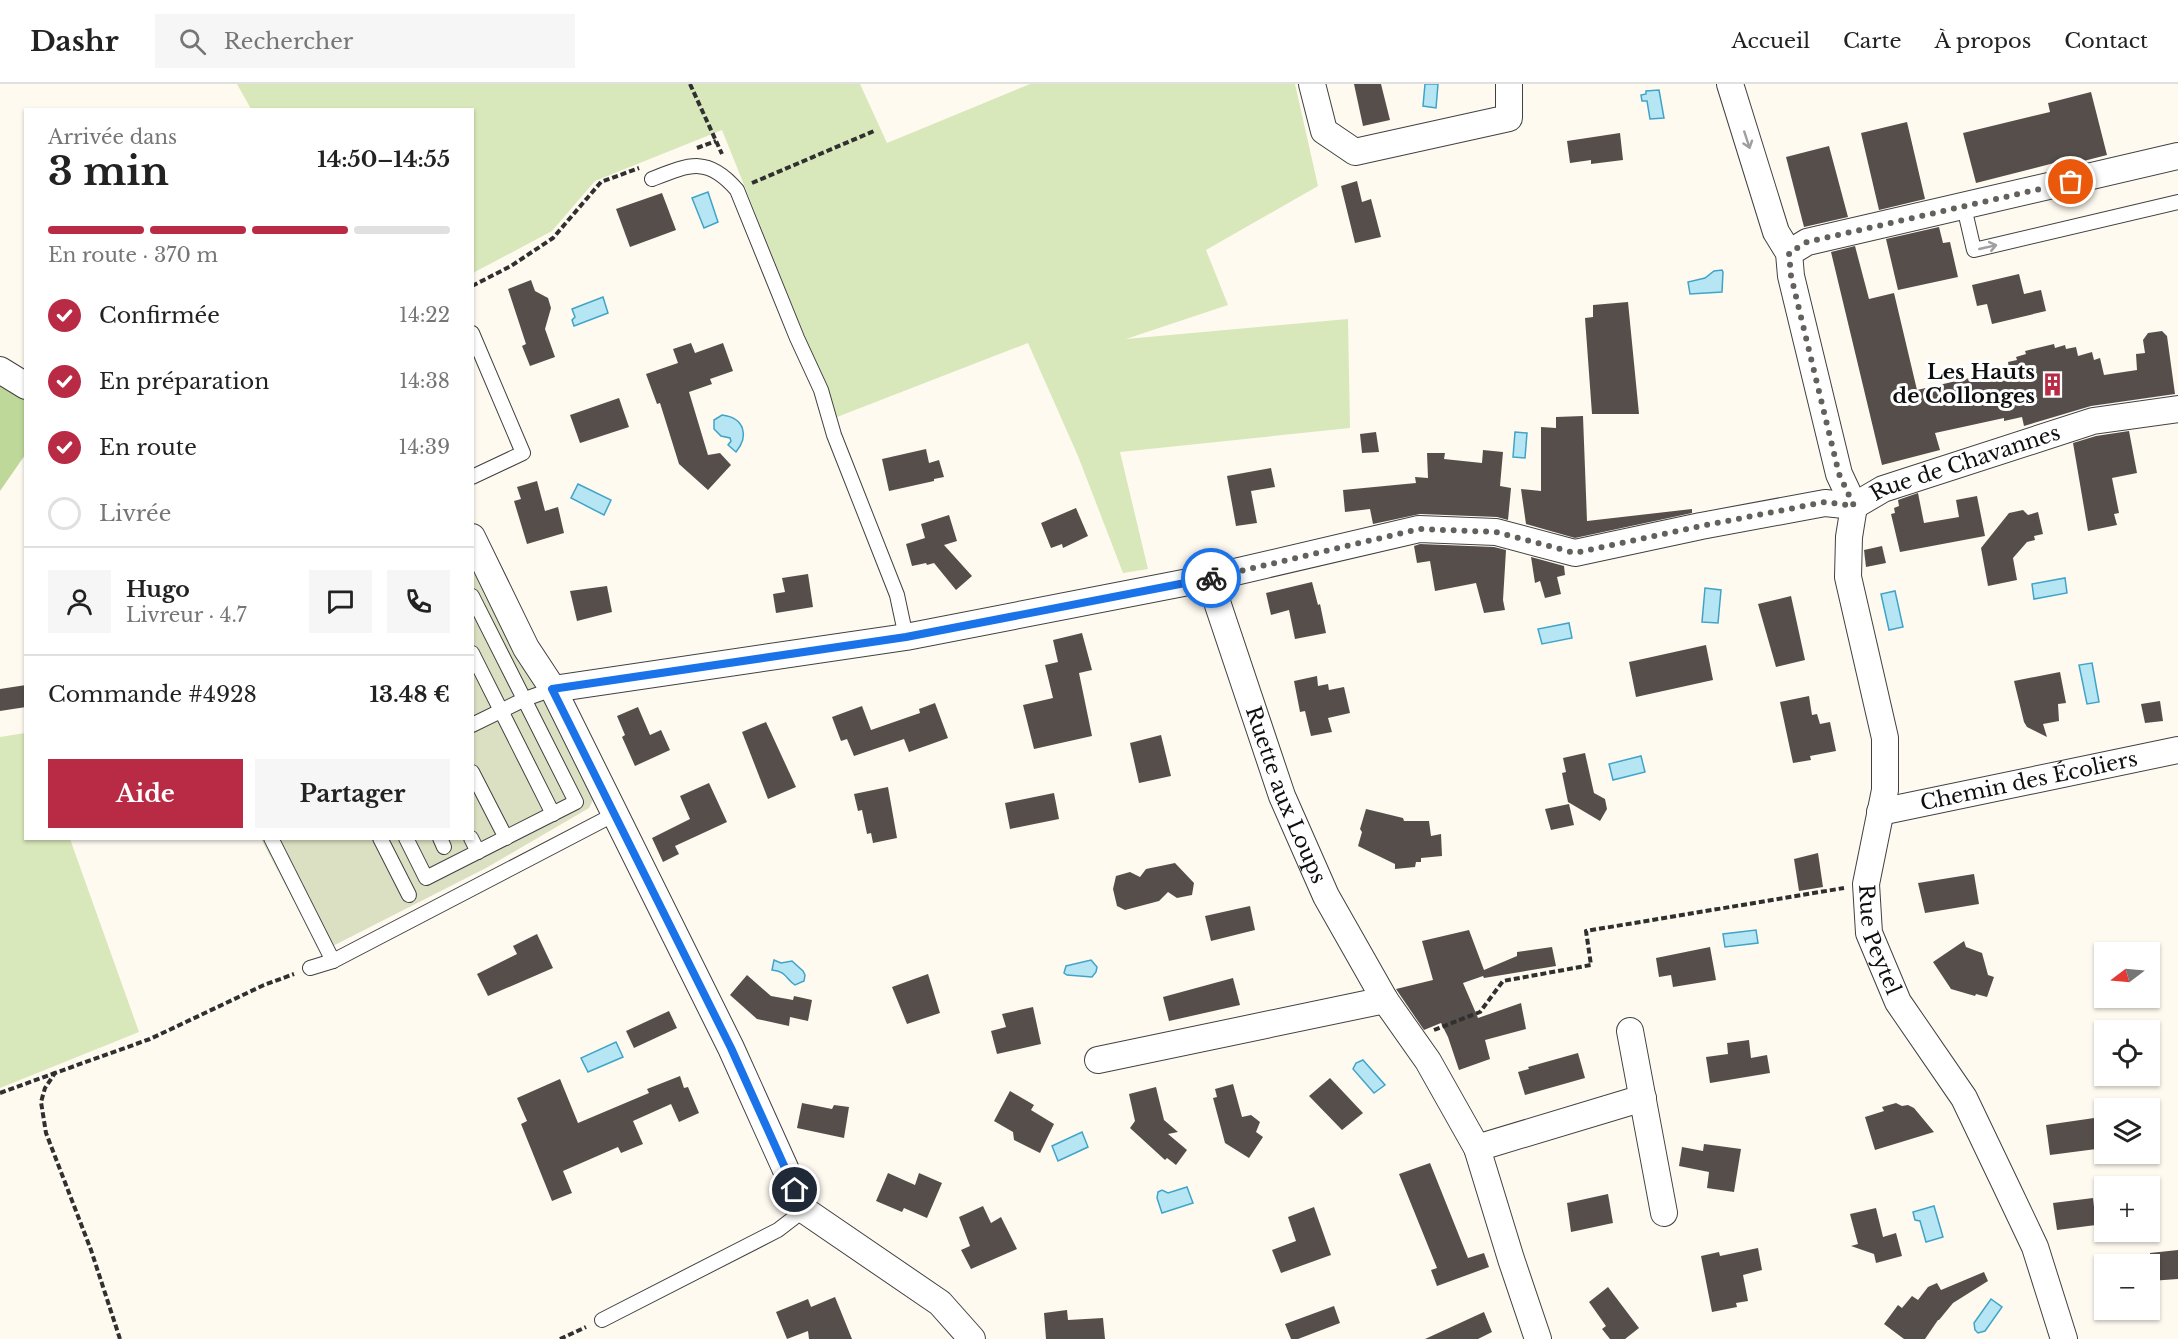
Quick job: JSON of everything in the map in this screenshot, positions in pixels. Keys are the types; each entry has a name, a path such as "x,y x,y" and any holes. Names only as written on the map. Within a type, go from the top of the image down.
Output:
{"street":[{"path":"1312,84 1324,131 1355,153 1509,118 1509,84"},
{"path":"1730,84 1776,232 1789,253 1791,276 1839,474 1854,506"},
{"path":"1789,253 1807,242 2178,156"},
{"path":"0,370 24,385"},
{"name":"Rue de Chavannes","path":"552,689 906,637 1209,578 1419,529 1496,532 1575,553 1825,502 1854,506 1883,489 2093,421 2178,409"},
{"name":"Rue Peytel","path":"1854,506 1849,537 1848,577 1885,738 1885,790 1866,884 1869,933 1898,1002 1964,1098 2035,1247 2064,1339"},
{"path":"474,541 526,648 552,689 731,1048 804,1210 940,1303 972,1339"},
{"name":"Ruette aux Loups","path":"1209,578 1282,796 1326,896 1385,1000 1428,1061 1477,1148 1538,1339"},
{"name":"Chemin des Écoliers","path":"1880,812 2178,750"},
{"path":"1098,1060 1385,1000"},
{"path":"1630,1031 1664,1213"},
{"path":"1477,1148 1643,1098"}],"lane":[{"path":"652,179 689,166 708,167 723,174 737,190 797,338 821,390 834,435 897,595 906,637"},
{"path":"1964,207 1974,250 2178,202"},
{"path":"474,338 524,453 474,476"},
{"path":"407,840 426,878 576,802 474,600"},
{"path":"474,657 553,814"},
{"path":"474,724 525,699 552,689"},
{"path":"474,776 506,838"},
{"path":"310,968 333,961 615,814"},
{"path":"272,840 333,961"},
{"path":"381,840 409,896"},
{"path":"472,840 477,852"},
{"path":"602,1320 778,1230 804,1210"}],"path":[{"path":"690,84 737,190 874,131"},
{"path":"695,148 716,141"},
{"path":"474,285 511,266 553,238 601,182 643,167"},
{"path":"1413,1039 1480,1012 1503,981 1591,966 1586,931 1866,884"},
{"path":"0,1094 150,1039 264,985 310,968"},
{"path":"55,1073 45,1088 41,1102 44,1125 91,1250 120,1339"},
{"path":"560,1339 602,1320"}],"green space":[{"path":"237,84 860,84 887,143 1030,84 1295,84 1318,186 1206,250 1228,305 1126,339 1348,319 1350,428 1120,452 1148,569 1123,573 1078,456 1028,343 837,417 722,130 595,181 552,231 474,272 474,108 250,108"},
{"path":"0,376 24,392 24,456 0,491"},
{"path":"474,560 593,800 589,808 486,868 321,952 262,840 474,840"},
{"path":"24,733 24,840 70,840 139,1032 0,1088 0,737"}],"water":[{"path":"1425,84 1438,84 1436,108 1423,106"},
{"path":"1659,90 1664,118 1650,119 1647,101 1642,101 1641,95 1646,94 1646,91"},
{"path":"708,192 718,222 704,228 692,198"},
{"path":"1722,270 1722,292 1690,294 1688,282 1705,278 1714,271"},
{"path":"603,297 608,313 574,326 572,320 575,317 572,309"},
{"path":"722,415 736,420 742,429 743,440 736,452 728,445 730,438 721,436 714,429 714,420"},
{"path":"1515,432 1527,433 1525,458 1513,457"},
{"path":"578,484 611,500 604,515 571,498"},
{"path":"2065,578 2067,593 2034,599 2032,584"},
{"path":"1705,588 1721,590 1718,623 1702,622"},
{"path":"1895,591 1903,627 1889,630 1881,594"},
{"path":"1569,623 1572,638 1542,644 1538,629"},
{"path":"2092,663 2099,702 2087,704 2079,665"},
{"path":"1641,756 1645,772 1613,780 1609,764"},
{"path":"1756,930 1758,943 1725,947 1723,934"},
{"path":"774,960 781,963 792,961 803,971 804,981 795,985 783,974 772,970"},
{"path":"1091,960 1097,967 1092,977 1064,973 1066,966"},
{"path":"616,1042 623,1057 588,1072 581,1058"},
{"path":"1363,1060 1385,1085 1374,1093 1353,1069 1356,1063"},
{"path":"1082,1132 1088,1147 1058,1161 1052,1146"},
{"path":"1187,1187 1193,1203 1162,1213 1157,1198 1158,1192 1162,1190 1168,1193"},
{"path":"1934,1206 1943,1237 1926,1242 1920,1221 1915,1220 1913,1212"},
{"path":"1991,1299 2002,1307 1985,1331 1978,1333 1974,1323"}],"building":[{"path":"1354,84 1381,84 1390,120 1363,126"},
{"path":"2091,92 2107,155 2064,166 2062,161 1976,183 1963,133 2050,112 2048,103"},
{"path":"1907,122 1925,199 1879,210 1861,133"},
{"path":"1620,133 1623,160 1591,164 1591,160 1570,163 1567,141"},
{"path":"1829,146 1848,217 1804,227 1786,157"},
{"path":"1357,181 1362,202 1371,199 1381,237 1355,243 1341,186"},
{"path":"662,193 676,230 630,247 616,209"},
{"path":"1939,227 1943,243 1950,242 1958,277 1898,290 1886,239"},
{"path":"1855,246 1869,299 1894,293 1917,390 2009,369 2008,362 2017,360 2016,357 2026,354 2025,351 2054,344 2055,348 2065,345 2066,349 2076,347 2078,356 2092,352 2094,360 2100,358 2104,375 2137,370 2136,354 2145,353 2143,340 2148,333 2162,331 2167,336 2175,394 2091,406 2024,426 2022,417 2004,421 2004,418 1935,433 1940,450 1882,465 1831,252"},
{"name":"Les Hauts de Collonges","path":"2019,274 2024,294 2041,290 2046,311 1992,324 1987,304 1977,306 1972,285"},
{"path":"531,280 535,291 548,298 551,308 545,329 555,357 530,366 522,346 526,344 508,289"},
{"path":"1628,302 1639,414 1592,414 1585,318 1593,317 1593,305"},
{"path":"691,343 695,353 723,343 733,371 710,379 712,384 689,392 708,455 720,453 731,465 708,490 679,464 660,403 657,404 646,374 678,363 673,349"},
{"path":"619,398 629,427 580,443 570,415"},
{"path":"1583,416 1587,521 1692,509 1692,513 1575,538 1526,524 1521,489 1541,491 1541,427 1556,428 1556,417"},
{"path":"2129,431 2137,473 2112,478 2119,513 2114,514 2117,525 2088,531 2073,443 2096,436"},
{"path":"1376,432 1379,452 1362,453 1360,434"},
{"path":"926,449 929,463 939,460 944,477 889,491 882,459"},
{"path":"1483,450 1503,452 1500,486 1511,488 1508,520 1497,517 1420,514 1373,524 1370,509 1345,512 1343,490 1416,483 1415,477 1428,478 1427,453 1445,453 1444,459 1482,463"},
{"path":"1271,468 1275,487 1251,491 1257,523 1236,526 1227,476"},
{"path":"537,481 545,511 558,507 564,533 527,544 514,501 521,499 517,487"},
{"path":"1918,493 1924,523 1959,517 1956,500 1977,496 1985,536 1900,552 1891,514 1895,513 1894,508 1899,506 1898,500"},
{"path":"1076,508 1088,536 1063,548 1062,544 1051,548 1041,523"},
{"path":"2023,510 2028,515 2038,512 2043,534 2034,536 2035,540 2027,542 2013,558 2017,580 1988,586 1981,548 2009,513"},
{"path":"949,515 957,541 944,545 972,576 956,590 934,563 912,566 906,544 925,538 921,524"},
{"path":"1420,544 1494,547 1506,550 1503,600 1505,610 1484,613 1476,583 1435,591 1430,561 1417,563 1414,546"},
{"path":"1882,546 1886,563 1866,567 1864,550"},
{"path":"1531,557 1564,566 1565,575 1557,577 1561,594 1545,598 1540,581 1535,583"},
{"path":"808,574 813,607 776,613 773,594 785,592 782,578"},
{"path":"1312,582 1318,605 1320,604 1326,633 1295,639 1289,610 1271,615 1266,593"},
{"path":"607,586 612,612 577,621 570,591"},
{"path":"1791,596 1805,660 1776,667 1758,604"},
{"path":"1082,633 1092,670 1079,673 1092,736 1034,749 1023,705 1053,698 1045,665 1058,662 1053,640"},
{"path":"1706,645 1713,680 1636,697 1629,662"},
{"path":"2060,672 2066,703 2058,704 2059,721 2043,724 2047,737 2027,727 2024,722 2014,681"},
{"path":"1317,676 1318,686 1328,684 1329,690 1344,687 1350,713 1328,718 1332,732 1311,736 1305,711 1300,712 1294,681"},
{"path":"24,685 24,707 0,711 0,689"},
{"path":"1809,696 1812,715 1817,714 1820,724 1830,722 1836,751 1810,756 1811,760 1793,763 1780,702"},
{"path":"2160,701 2163,721 2145,723 2141,704"},
{"path":"935,703 948,738 909,752 904,739 854,756 847,739 841,741 832,717 862,706 871,730 920,713 919,709"},
{"path":"638,707 650,735 661,730 670,750 635,766 622,737 625,735 617,716"},
{"path":"766,722 796,787 768,799 742,732"},
{"path":"1161,735 1171,776 1139,783 1130,743"},
{"path":"1585,753 1594,793 1605,799 1607,809 1600,821 1568,802 1562,773 1566,772 1563,758"},
{"path":"709,783 727,822 675,846 679,854 663,862 652,838 690,819 680,796"},
{"path":"888,787 897,838 873,843 871,833 867,834 862,810 858,811 854,794"},
{"path":"1054,793 1059,819 1010,829 1005,803"},
{"path":"1569,804 1574,825 1551,830 1545,809"},
{"path":"1366,809 1403,818 1404,821 1429,821 1431,836 1441,834 1442,856 1421,858 1421,862 1416,862 1415,867 1395,869 1395,864 1358,846"},
{"path":"1818,853 1823,887 1799,891 1794,859"},
{"path":"1175,863 1194,883 1192,895 1177,898 1168,892 1159,901 1125,910 1117,906 1113,889 1116,876 1130,872 1140,877 1146,869"},
{"path":"1974,874 1979,904 1925,913 1918,883"},
{"path":"1250,906 1255,930 1211,941 1205,916"},
{"path":"1469,930 1484,970 1517,956 1517,952 1552,947 1556,966 1484,978 1483,976 1463,983 1478,1018 1521,1003 1526,1029 1485,1040 1490,1059 1459,1070 1441,1023 1424,1030 1396,989 1433,980 1422,941"},
{"path":"537,934 553,968 488,996 477,974 517,954 513,946"},
{"path":"1964,941 1966,947 1982,953 1988,975 1994,977 1987,997 1951,989 1933,962"},
{"path":"1710,947 1716,980 1673,987 1671,975 1659,977 1656,958"},
{"path":"928,974 940,1013 907,1024 892,987"},
{"path":"747,975 771,996 793,1000 794,996 812,1000 808,1021 790,1017 789,1026 757,1019 730,995"},
{"path":"1233,978 1240,1005 1169,1021 1163,997"},
{"path":"1033,1007 1041,1044 997,1054 991,1031 1006,1027 1002,1014"},
{"path":"669,1011 677,1028 634,1048 626,1031"},
{"path":"1749,1040 1751,1058 1767,1055 1770,1073 1710,1083 1706,1057 1728,1054 1727,1043"},
{"path":"1578,1053 1585,1078 1525,1095 1518,1072"},
{"path":"680,1076 684,1088 688,1087 699,1113 679,1122 671,1104 633,1121 643,1144 621,1153 618,1147 563,1171 572,1193 552,1201 521,1124 527,1121 517,1098 560,1079 578,1123 649,1093 647,1089"},
{"path":"1330,1078 1363,1113 1342,1130 1309,1096"},
{"path":"1233,1084 1242,1117 1251,1115 1260,1122 1256,1132 1263,1137 1249,1158 1225,1143 1213,1098 1217,1097 1215,1089"},
{"path":"1156,1087 1164,1120 1178,1132 1168,1134 1187,1150 1176,1165 1167,1158 1165,1160 1130,1128 1135,1121 1129,1094"},
{"path":"1010,1091 1034,1105 1031,1110 1054,1124 1040,1153 1014,1140 1013,1132 994,1121"},
{"path":"802,1103 832,1109 834,1105 849,1107 844,1138 797,1128"},
{"path":"1896,1103 1914,1108 1934,1132 1875,1150 1865,1117 1884,1111 1882,1107"},
{"path":"2094,1118 2094,1149 2050,1155 2046,1125"},
{"path":"1704,1144 1741,1149 1734,1192 1707,1188 1709,1172 1679,1166 1682,1147 1703,1151"},
{"path":"1430,1163 1468,1258 1484,1253 1489,1267 1437,1286 1431,1270 1437,1268 1399,1174"},
{"path":"888,1173 915,1185 919,1173 942,1183 927,1218 904,1208 902,1212 876,1201"},
{"path":"1608,1194 1613,1223 1571,1232 1567,1203"},
{"path":"2093,1198 2094,1225 2057,1230 2053,1203"},
{"path":"983,1206 991,1223 1001,1217 1017,1249 971,1269 961,1250 970,1246 959,1217"},
{"path":"1314,1207 1331,1255 1281,1273 1272,1250 1296,1241 1288,1217"},
{"path":"1876,1208 1883,1237 1896,1233 1902,1256 1876,1263 1874,1254 1851,1246 1858,1244 1850,1214"},
{"path":"1758,1248 1762,1270 1743,1275 1748,1301 1736,1303 1737,1307 1712,1312 1701,1256 1719,1252 1720,1256"},
{"path":"2178,1250 2178,1279 2160,1280 2160,1254 2150,1253"},
{"path":"1984,1272 1988,1281 1953,1303 1925,1339 1904,1339 1884,1324 1898,1305 1902,1308 1912,1296 1918,1300 1928,1287 1937,1283 1941,1290"},
{"path":"1608,1287 1639,1328 1625,1339 1610,1339 1602,1329 1606,1326 1589,1302"},
{"path":"835,1297 852,1339 809,1339 808,1331 787,1339 776,1312 808,1299 811,1307"},
{"path":"1334,1306 1340,1323 1298,1339 1291,1339 1285,1324"},
{"path":"1067,1310 1068,1320 1103,1318 1105,1339 1046,1339 1044,1313"},
{"path":"1484,1312 1492,1332 1478,1339 1425,1339"}],"way so far":[{"path":"1211,578 1419,529 1496,532 1575,553 1825,502 1854,506 1839,474 1791,276 1789,253 1807,242 2071,182"}],"place":[{"name":"Les Hauts de Collonges","path":"2053,384"}],"route":[{"path":"795,1190 731,1048 552,689 906,637 1211,578"}]}
